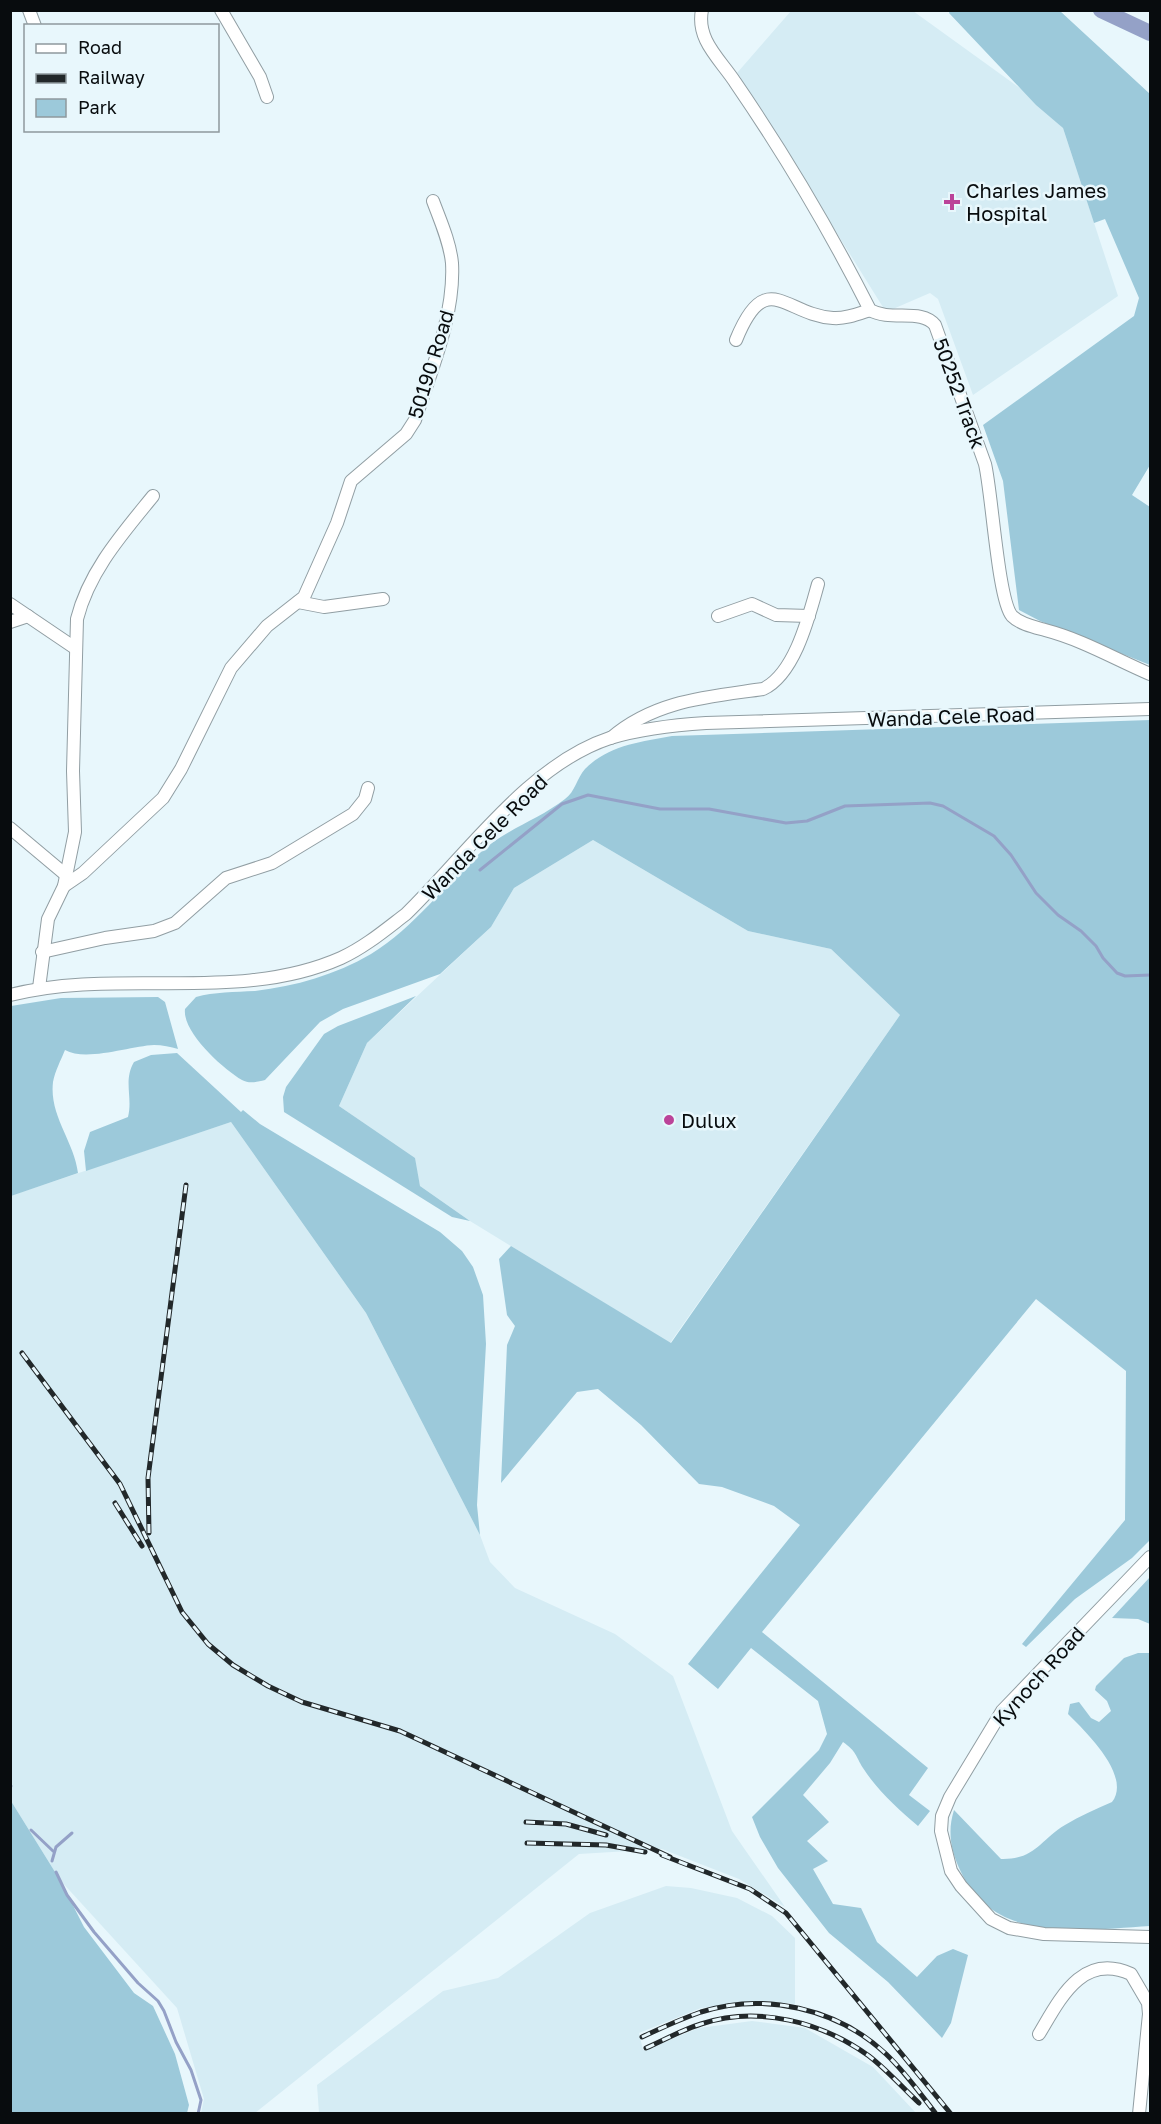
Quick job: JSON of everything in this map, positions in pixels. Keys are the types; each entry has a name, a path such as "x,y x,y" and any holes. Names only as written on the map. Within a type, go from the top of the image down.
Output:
{"street":[{"path":"221,10 256,69 267,97"},
{"path":"702,10 702,35 787,159 870,310 836,319 816,315 787,301 771,298 763,301 752,311 736,340"},
{"name":"50190 Road","path":"65,881 83,873 163,798 181,769 231,668 267,626 298,602 312,582 337,523 342,501 351,481 411,427 424,394 444,324 451,280 449,248 433,201"},
{"name":"50252 Track","path":"870,310 892,317 922,316 935,325 985,464 991,487 1002,586 1012,615 1027,625 1083,642 1150,674"},
{"path":"39,988 48,919 65,881 75,832 77,619 83,598 106,556 153,496"},
{"path":"610,738 629,722 666,706 763,689 773,684 793,654 809,616 818,584"},
{"path":"298,602 324,607 383,599"},
{"path":"10,604 75,648"},
{"path":"718,615 752,604 776,615 809,616"},
{"path":"10,622 28,616"},
{"name":"Wanda Cele Road","path":"10,996 39,988 74,985 256,980 298,973 343,957 381,934 406,914 544,776 578,754 610,738 686,724 1150,709"},
{"path":"42,952 166,927 185,916 226,878 273,863 353,814 365,799 368,788"},
{"path":"10,828 65,881"},
{"name":"Kynoch Road","path":"1150,1557 1002,1711 950,1797 942,1816 941,1831 951,1870 961,1886 991,1919 1009,1928 1044,1935 1150,1936"},
{"path":"1040,2034 1076,1979 1109,1967 1131,1974 1148,2003 1149,2014 1139,2114"}],"shaded area":[{"name":"Charles James Hospital","path":"791,11 913,11 1024,91 1063,128 1118,296 973,395 938,299 930,293 886,312 737,73"},
{"path":"593,840 748,931 831,949 900,1015 670,1343 470,1221 420,1186 414,1158 339,1106 367,1043 491,927 514,888"},
{"path":"231,1122 366,1313 480,1535 490,1562 515,1588 615,1634 673,1676 732,1831 785,1907 739,1879 662,1849 579,1854 255,2113 201,2113 204,2099 177,2008 60,1880 11,1801 10,1196"},
{"path":"666,1886 691,1888 737,1898 772,1916 795,1938 795,2004 762,2001 701,2008 639,2033 643,2050 699,2028 752,2021 805,2028 873,2067 916,2113 319,2113 317,2085 443,1991 498,1978 590,1913"}],"green space":[{"path":"950,10 1060,11 1150,94 1150,465 1132,495 1150,507 1150,665 1040,621 1019,610 1003,481 983,425 1134,316 1139,298 1105,219 1094,223 1063,128 1036,105 949,13"},
{"path":"1150,720 1150,1540 1132,1558 1075,1599 1026,1647 1022,1644 1125,1520 1126,1371 1036,1299 762,1632 928,1768 909,1795 930,1811 918,1826 881,1792 853,1751 843,1742 830,1763 803,1795 829,1822 807,1841 828,1861 813,1869 833,1904 861,1908 877,1942 917,1977 937,1956 953,1949 968,1955 951,2023 942,2038 888,1982 829,1933 778,1868 760,1837 752,1817 819,1750 827,1734 818,1701 751,1648 718,1689 688,1664 800,1525 774,1506 722,1487 699,1484 641,1425 598,1389 577,1392 501,1483 507,1345 515,1326 507,1315 499,1259 511,1246 671,1343 900,1015 831,949 748,931 593,840 514,888 491,927 440,974 343,1009 320,1022 265,1080 245,1081 225,1068 197,1039 186,1018 185,1009 196,997 217,993 255,991 300,983 329,974 371,954 387,943 428,906 481,852 565,799 585,769 594,761 626,746 672,736"},
{"path":"416,996 367,1043 339,1106 415,1158 420,1186 470,1221 452,1217 284,1112 283,1097 286,1087 324,1034 338,1026"},
{"path":"158,997 165,1002 178,1049 154,1045 96,1054 74,1053 65,1050 54,1078 53,1094 58,1117 76,1161 78,1173 11,1196 11,1006 61,998"},
{"path":"177,1053 241,1112 243,1110 260,1124 440,1232 462,1251 473,1267 483,1295 486,1344 477,1505 480,1535 366,1313 231,1122 86,1171 84,1151 90,1132 128,1117 129,1076 134,1062 151,1055"},
{"path":"1150,1577 1150,1624 1138,1619 1112,1618"},
{"path":"1138,1653 1150,1653 1150,1926 1097,1930 1044,1928 1018,1922 996,1912 976,1895 961,1872 953,1849 951,1834 954,1810 1001,1859 1030,1853 1065,1825 1112,1802 1117,1791 1112,1767 1095,1743 1068,1714 1070,1704 1079,1702 1091,1718 1099,1722 1111,1711 1107,1701 1095,1690 1096,1686 1124,1658"},
{"path":"11,1801 60,1880 84,1927 134,1993 153,2006 175,2054 189,2105 187,2113 11,2113"}],"waterway":[{"path":"1101,10 1150,33"},
{"path":"480,870 562,804 588,795 660,809 709,809 786,823 807,821 845,806 930,803 943,806 994,836 1011,855 1036,893 1058,915 1081,931 1117,973 1125,976 1150,975"},
{"path":"31,1830 53,1851"},
{"path":"52,1861 56,1847 72,1833"},
{"path":"56,1872 67,1895 94,1932 138,1983 158,2001 164,2011 176,2042 191,2070 201,2100 198,2114"}],"railway":[{"path":"149,1533 148,1478 186,1185"},
{"path":"22,1353 120,1484 182,1612 208,1644 233,1665 268,1686 302,1702 400,1731 670,1857"},
{"path":"115,1503 142,1546"},
{"path":"526,1822 566,1824 606,1835"},
{"path":"527,1843 606,1845 645,1852"},
{"path":"662,1855 750,1889 786,1913 951,2114"},
{"path":"642,2037 701,2012 725,2006 774,2004 799,2008 823,2015 867,2038 900,2068 936,2114"},
{"path":"646,2048 694,2026 723,2019 745,2016 789,2020 831,2034 851,2044 876,2061 919,2103"}],"place":[{"name":"Charles James Hospital","path":"952,202"},
{"name":"Dulux","path":"669,1120"}]}
